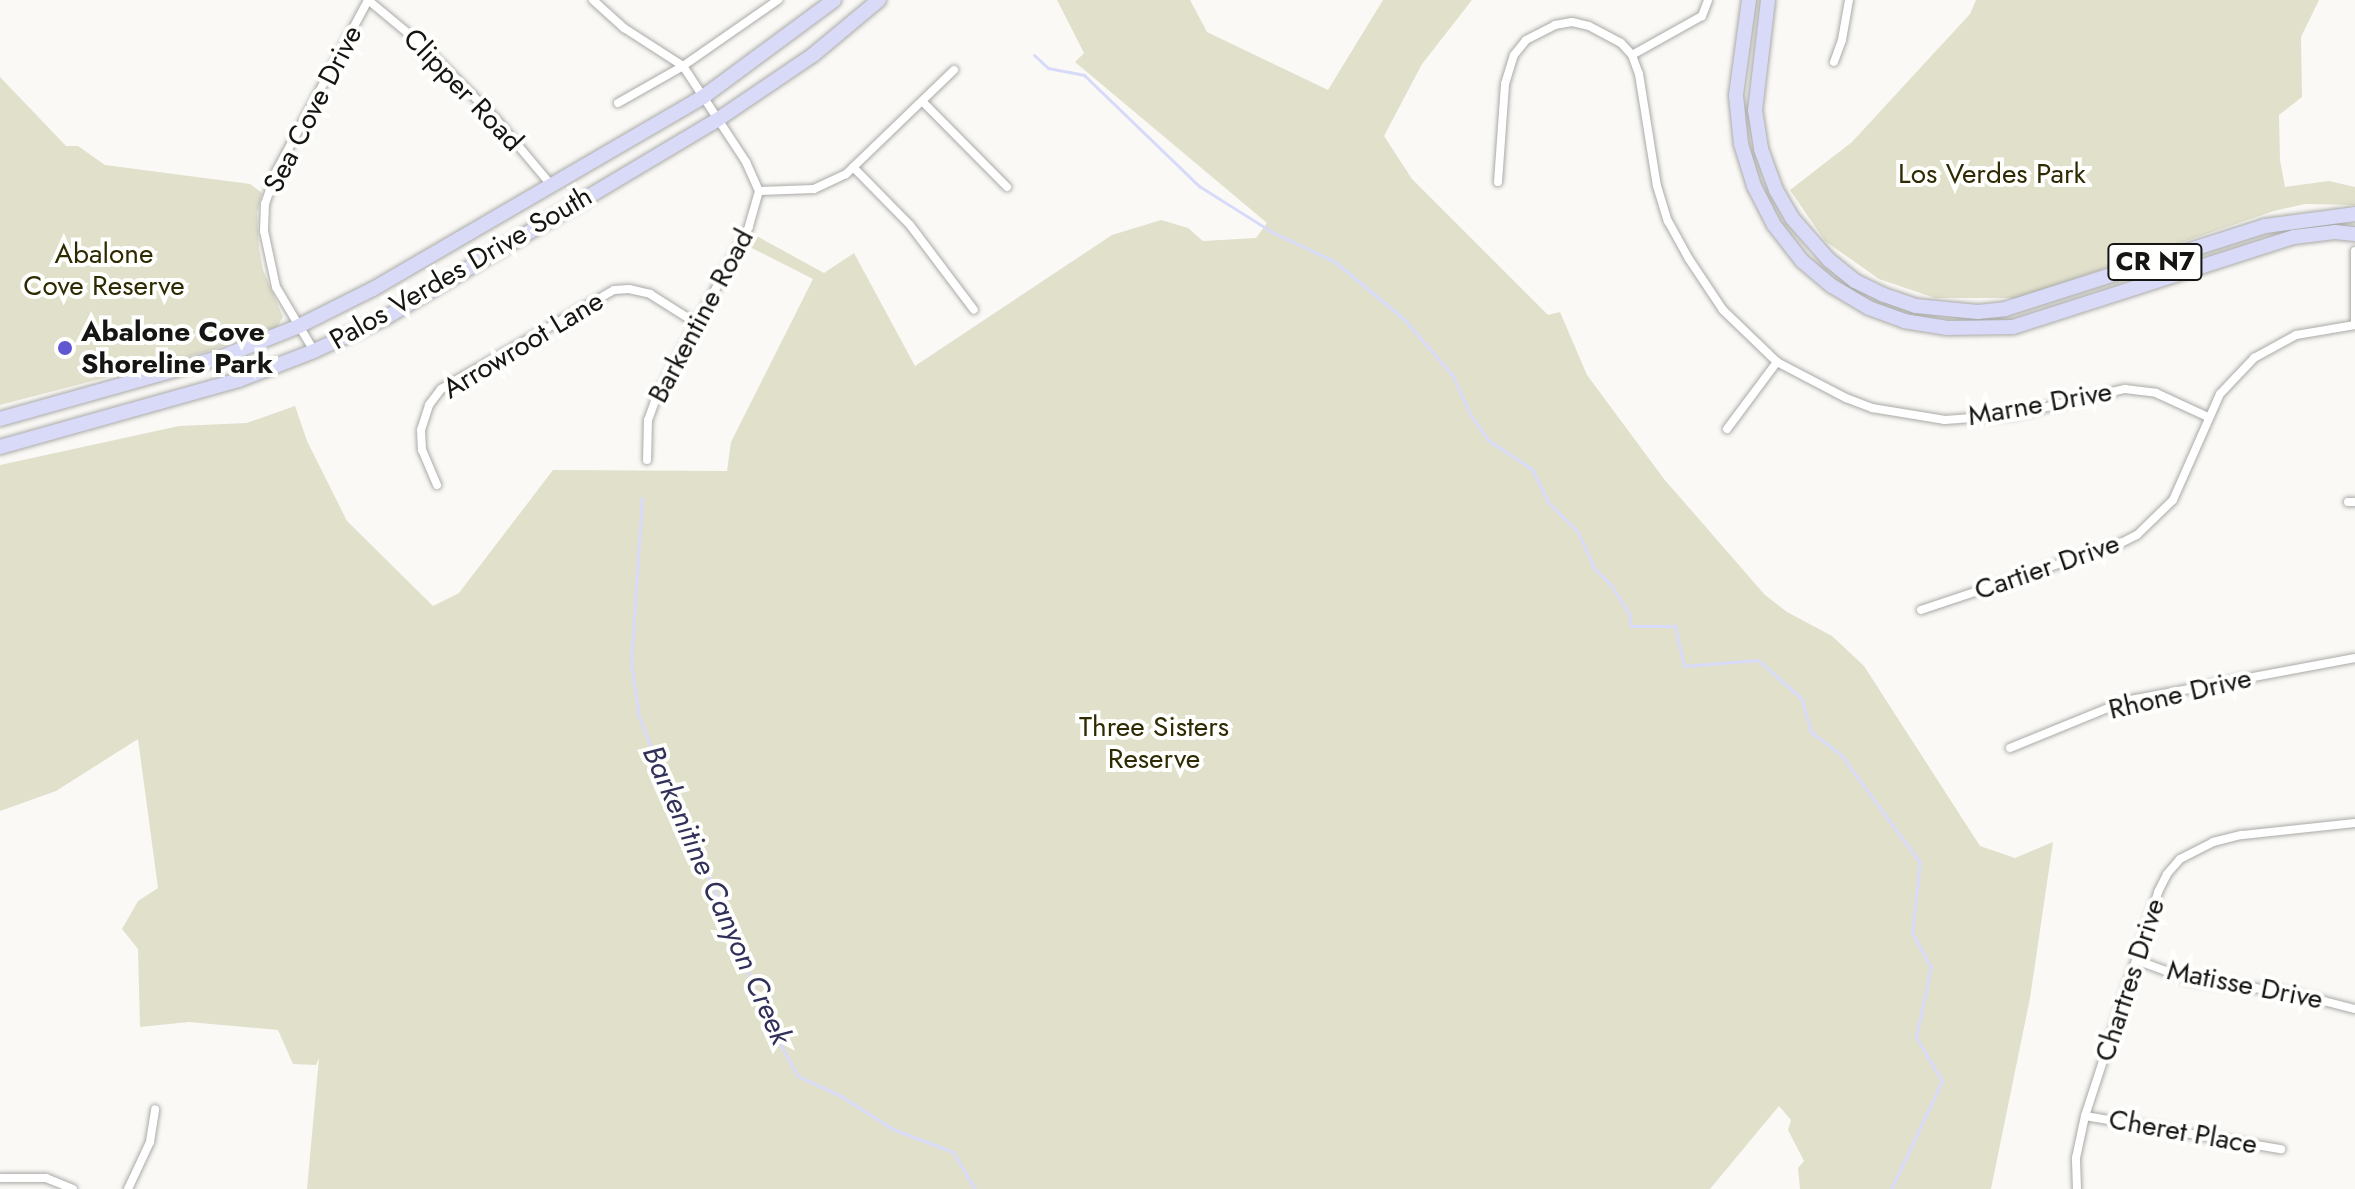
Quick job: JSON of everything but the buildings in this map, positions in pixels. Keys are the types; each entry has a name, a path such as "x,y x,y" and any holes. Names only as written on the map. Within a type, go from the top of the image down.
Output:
{"main road":[{"name":"Palos Verdes Drive South","path":"0,419 227,355 299,326 373,289 703,97 834,0"},
{"name":"Palos Verdes Drive South","path":"0,447 239,380 314,351 385,318 717,120 813,55 879,0"},
{"name":"CR N7","path":"1749,0 1736,95 1741,144 1754,186 1774,225 1802,261 1832,286 1890,316 1947,328 2013,327 2294,237 2335,232 2355,234"},
{"name":"CR N7","path":"1768,0 1755,110 1761,149 1776,190 1792,218 1819,251 1855,281 1916,306 1956,310 2005,309 2265,226 2355,214"},
{"path":"1890,316 1900,313 1947,320 1956,310"}],"street":[{"name":"Clipper Road","path":"368,0 426,48 495,118 552,186"},
{"name":"Sea Cove Drive","path":"314,351 279,295 267,257 265,204 277,170 368,0"},
{"name":"Barkentine Road","path":"593,0 624,28 683,66 746,162 759,191 749,227 652,410 647,460"},
{"path":"618,103 683,66 778,0"},
{"path":"1498,182 1507,69 1526,40 1555,25 1572,22 1608,35 1632,55 1702,16 1708,0"},
{"path":"1834,62 1842,40 1849,0"},
{"name":"Marne Drive","path":"1632,55 1639,74 1649,148 1668,221 1723,310 1777,362 1872,408 1945,420 2012,415 2125,389 2156,393 2208,417"},
{"path":"759,191 814,189 853,167 954,70"},
{"path":"922,101 1007,187"},
{"path":"853,167 910,225 974,310"},
{"path":"2355,251 2355,325"},
{"name":"Arrowroot Lane","path":"437,485 422,450 421,430 429,405 441,389 614,290 629,289 650,294 696,323"},
{"name":"Cartier Drive","path":"1921,610 2137,535 2155,521 2173,500 2208,417 2237,374 2273,345 2324,328 2355,325"},
{"path":"1727,429 1777,362"},
{"name":"Rhone Drive","path":"2010,748 2125,701 2355,658"},
{"name":"Chartres Drive","path":"2077,1189 2076,1158 2085,1116 2167,874 2195,849 2242,835 2355,823"},
{"name":"Matisse Drive","path":"2136,960 2190,980 2293,993 2355,1009"},
{"path":"128,1189 150,1142 155,1109"},
{"name":"Cheret Place","path":"2085,1116 2281,1149"},
{"path":"0,1178 46,1178 73,1189"}],"green space":[{"name":"Three Sisters Reserve","path":"1057,0 1190,0 1207,32 1328,90 1383,0 1472,0 1422,64 1384,136 1412,179 1548,315 1560,312 1587,375 1664,479 1765,595 1787,612 1832,636 1864,666 1980,846 2015,858 2053,842 2030,998 1991,1189 1800,1189 1798,1168 1804,1161 1788,1130 1791,1120 1779,1106 1710,1189 307,1189 319,1058 316,1065 293,1064 278,1030 189,1022 140,1027 138,949 122,929 138,901 158,888 138,739 56,791 0,811 0,465 179,426 247,423 295,406 307,441 347,521 433,606 459,593 553,470 727,471 731,442 813,279 746,245 753,234 824,273 854,253 915,366 1112,235 1161,220 1188,228 1203,241 1256,238 1267,223 1075,62 1084,53"},
{"name":"Los Verdes Park","path":"1976,0 2319,0 2301,37 2302,97 2279,115 2280,160 2285,187 2329,181 2355,187 2355,205 2305,204 2274,211 2018,298 1935,298 1879,279 1825,241 1790,190 1852,142 1970,14"},
{"name":"Abalone Cove Reserve","path":"0,77 66,146 78,146 105,165 250,184 262,193 257,213 259,248 263,270 283,317 277,327 212,350 0,405"}],"waterway":[{"path":"1034,55 1048,68 1084,75 1199,186 1272,232 1334,261 1403,318 1453,376 1470,414 1488,440 1532,469 1548,502 1578,532 1594,568 1611,585 1629,614 1631,626 1675,626 1684,666 1758,660 1802,699 1811,732 1841,755 1920,862 1912,932 1931,967 1916,1037 1942,1081 1891,1189"},
{"name":"Barkenitine Canyon Creek","path":"642,498 631,662 639,717 674,805 725,913 765,1017 798,1076 841,1096 893,1129 953,1152 975,1189"}],"place":[{"name":"Abalone Cove Shoreline Park","path":"65,348"}]}
